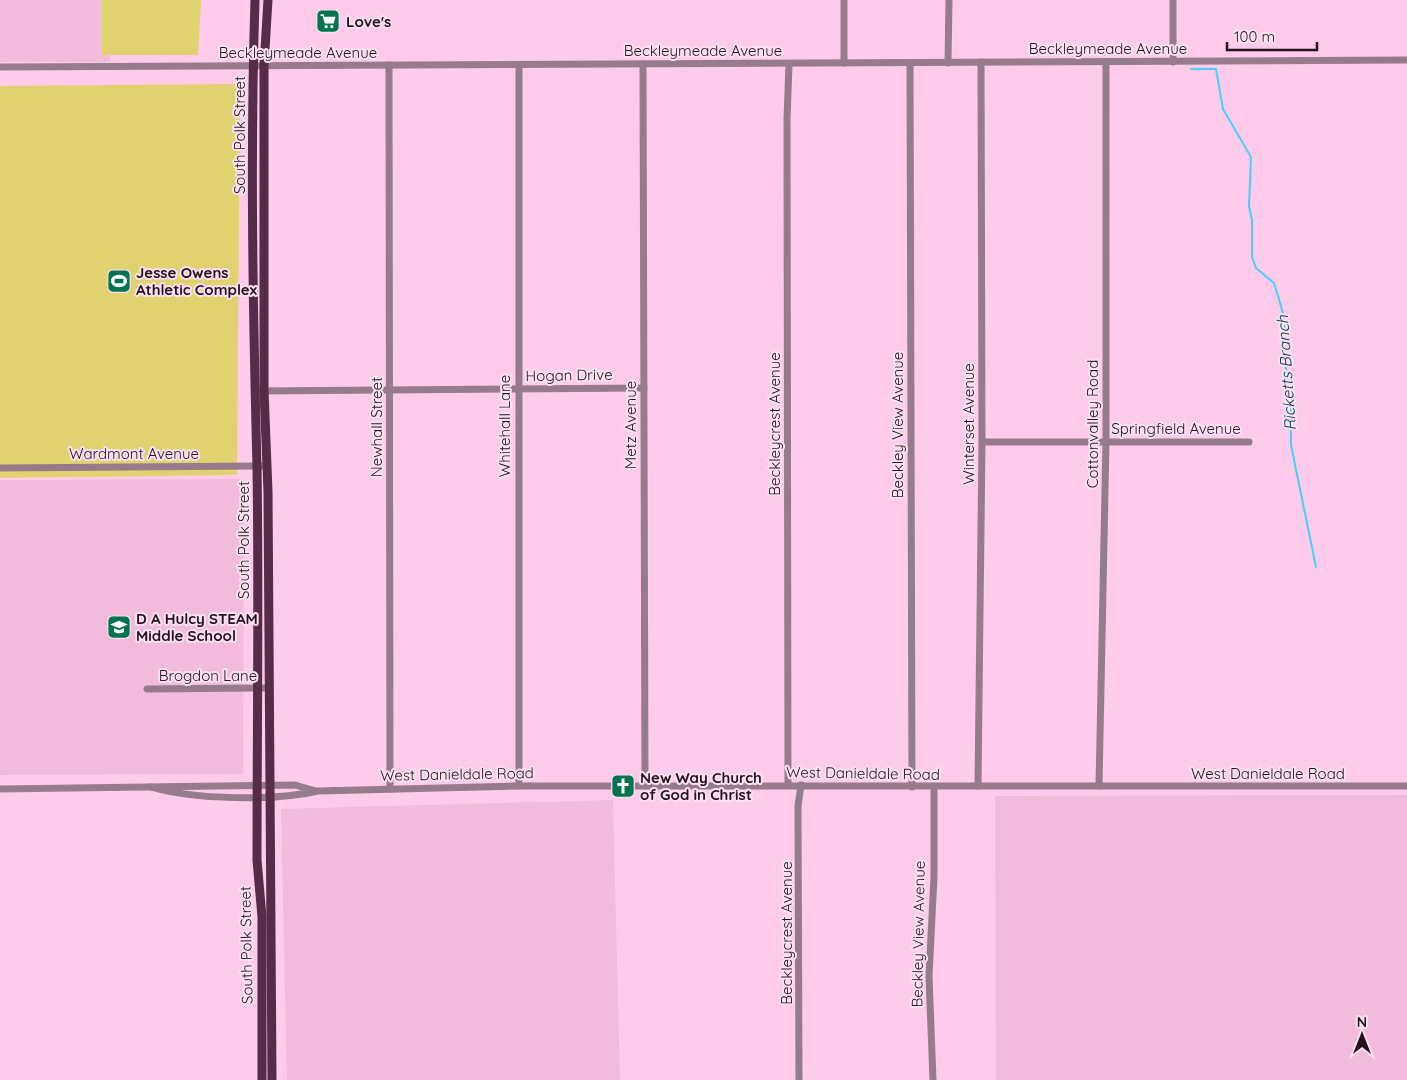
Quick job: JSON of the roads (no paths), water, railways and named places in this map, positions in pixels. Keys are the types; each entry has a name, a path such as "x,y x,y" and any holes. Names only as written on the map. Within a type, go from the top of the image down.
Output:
{"main road":[{"name":"South Polk Street","path":"255,0 253,66 253,391 257,466 257,860 266,917 272,1080"},
{"name":"South Polk Street","path":"262,1080 269,797 268,527 264,390 264,66 268,0"},
{"path":"253,239 264,238"},
{"path":"257,527 268,527"},
{"path":"257,600 268,600"}],"street":[{"path":"844,0 844,63"},
{"path":"948,63 949,0"},
{"path":"1173,0 1173,62"},
{"name":"Beckleymeade Avenue","path":"0,67 1407,60"},
{"name":"Winterset Avenue","path":"978,786 982,442 981,62"},
{"name":"Cottonvalley Road","path":"1099,786 1106,442 1106,62"},
{"name":"Beckley View Avenue","path":"910,63 912,787"},
{"name":"Metz Avenue","path":"643,64 645,786"},
{"name":"Beckleycrest Avenue","path":"788,785 787,119 789,64"},
{"name":"Newhall Street","path":"389,65 390,789"},
{"name":"Whitehall Lane","path":"518,65 519,786"},
{"name":"Hogan Drive","path":"253,391 644,388"},
{"name":"Springfield Avenue","path":"982,442 1249,442"},
{"name":"Wardmont Avenue","path":"0,468 267,466"},
{"name":"Brogdon Lane","path":"147,689 269,688"},
{"name":"West Danieldale Road","path":"0,789 295,785 318,791"},
{"name":"West Danieldale Road","path":"151,787 176,795 293,797 318,791 519,786 801,785 934,788 978,786 1407,786"},
{"name":"Beckleycrest Avenue","path":"799,1080 798,806 801,785"},
{"name":"Beckley View Avenue","path":"933,1080 929,976 934,877 934,788"}],"waterway":[{"name":"Ricketts Branch","path":"1191,69 1216,69 1223,109 1251,157 1249,206 1252,220 1252,257 1256,268 1274,283 1286,323 1281,336 1291,401 1291,445 1316,567"}],"place":[{"name":"Love's","path":"328,21"},
{"name":"Jesse Owens Athletic Complex","path":"119,281"},
{"name":"D A Hulcy STEAM Middle School","path":"119,627"},
{"name":"New Way Church of God in Christ","path":"623,786"}]}
